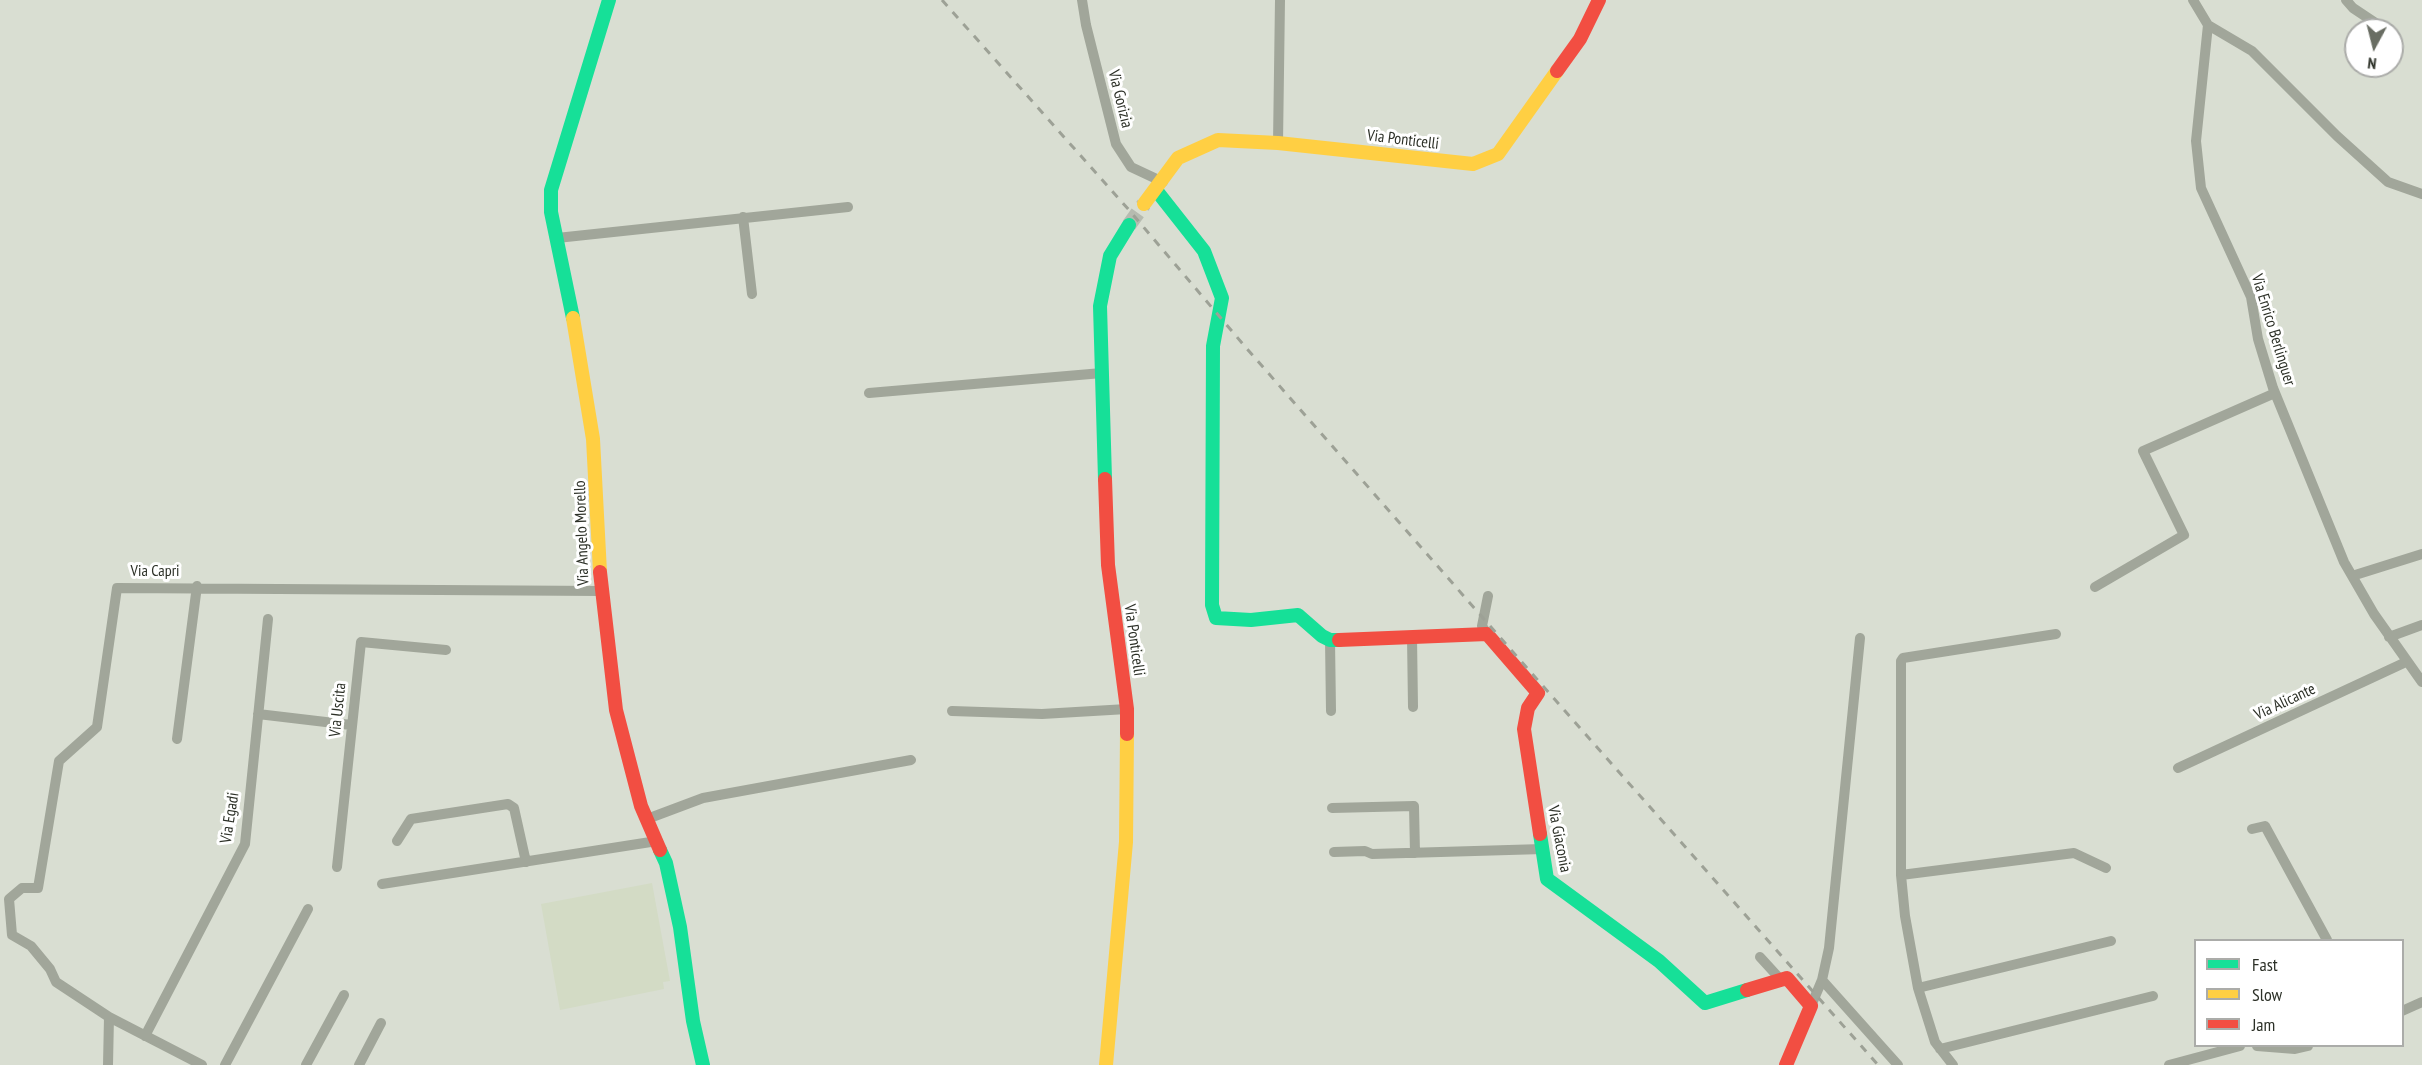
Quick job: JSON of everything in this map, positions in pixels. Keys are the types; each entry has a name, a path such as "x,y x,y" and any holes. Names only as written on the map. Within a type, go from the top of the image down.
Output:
{"street":[{"name":"Via Angelo Morello","path":"609,0 554,176 550,202 593,439 601,591 616,710 647,819 666,863 680,927 693,1021 703,1065"},
{"name":"Via Gorizia","path":"1082,0 1086,25 1116,144 1131,167 1160,186"},
{"path":"1278,142 1280,0"},
{"name":"Via Ponticelli","path":"1144,204 1160,186 1178,158 1218,140 1278,142 1473,165 1498,154 1580,39 1599,0"},
{"path":"2193,0 2208,25 2252,51 2337,136 2388,182 2422,194"},
{"path":"2346,0 2368,18"},
{"name":"Via Enrico Berlinguer","path":"2208,25 2196,141 2201,188 2251,297 2258,339 2275,393 2352,576 2389,637 2422,682"},
{"path":"1160,186 1204,251 1214,272 1222,298 1213,346 1212,589 1215,614 1220,620 1299,615 1322,636 1330,640 1487,634 1482,626 1488,596"},
{"path":"557,238 848,207"},
{"path":"743,217 752,294"},
{"name":"Via Ponticelli","path":"1106,1065 1126,843 1127,709 1108,565 1100,306 1110,256 1130,225"},
{"path":"869,393 1102,373"},
{"path":"2095,587 2184,535 2143,452 2275,393"},
{"path":"2352,576 2422,554"},
{"name":"Via Capri","path":"109,1017 56,982 50,969 31,946 12,936 9,899 22,888 38,888 59,761 97,728 115,590 122,586 197,586 601,591"},
{"path":"177,740 197,586"},
{"name":"Via Egadi","path":"145,1036 245,844 268,619"},
{"path":"2389,637 2422,625"},
{"name":"Via Giaconia","path":"1487,634 1538,693 1528,708 1524,729 1547,879 1659,961 1705,1003 1781,980"},
{"path":"1953,1065 1940,1049 1918,988 1905,918 1900,875 1899,700 1903,658 2056,634"},
{"path":"1412,637 1413,707"},
{"path":"1786,1065 1821,980 1829,948 1860,638"},
{"path":"1330,640 1331,711"},
{"name":"Via Uscita","path":"338,867 361,642 446,650"},
{"name":"Via Alicante","path":"2178,768 2406,662"},
{"path":"952,711 1042,714 1127,709"},
{"path":"258,714 351,725"},
{"path":"647,819 703,798 911,760"},
{"path":"397,841 411,819 508,804 514,808 526,862"},
{"path":"1332,808 1414,806 1415,853"},
{"path":"2252,829 2265,826 2326,939"},
{"path":"382,884 657,841"},
{"path":"1334,852 1415,853 1543,849"},
{"path":"1900,875 2074,853 2106,868"},
{"path":"225,1065 308,909"},
{"path":"1918,988 2111,941"},
{"path":"1760,957 1781,980 1787,978 1811,1006"},
{"path":"1821,980 1898,1065"},
{"path":"306,1065 344,995"},
{"path":"1940,1049 2153,996"},
{"path":"2404,1011 2422,1002"},
{"path":"108,1065 109,1017 202,1065"},
{"path":"359,1065 381,1023"},
{"path":"2169,1065 2236,1047"},
{"path":"2270,1047 2295,1049 2304,1047"}],"shaded area":[{"path":"652,883 670,981 663,982 664,989 560,1010 541,904"}],"tunnel":[{"path":"1129,225 1144,204"}],"railway":[{"path":"942,0 1129,210 1248,350 1878,1065"}],"traffic: fast":[{"path":"573,318 551,212 551,190 609,0"},
{"path":"1156,190 1204,251 1222,298 1213,346 1212,605 1216,618 1251,620 1298,615 1322,636 1330,640 1339,640"},
{"path":"1105,479 1100,306 1110,256 1129,225"},
{"path":"1540,834 1547,879 1659,961 1705,1003 1747,990"},
{"path":"660,850 666,863 680,927 693,1021 703,1065"}],"traffic: slow":[{"path":"1144,204 1178,158 1218,140 1278,143 1473,164 1498,154 1557,71"},
{"path":"573,318 593,439 600,572"},
{"path":"1106,1065 1126,842 1127,734"}],"traffic: jam":[{"path":"1557,71 1580,39 1599,0"},
{"path":"1105,479 1108,565 1127,709 1127,734"},
{"path":"600,572 616,710 641,806 660,850"},
{"path":"1339,640 1487,634 1538,693 1528,708 1524,729 1540,834"},
{"path":"1747,990 1787,978 1811,1006 1786,1065"}]}
